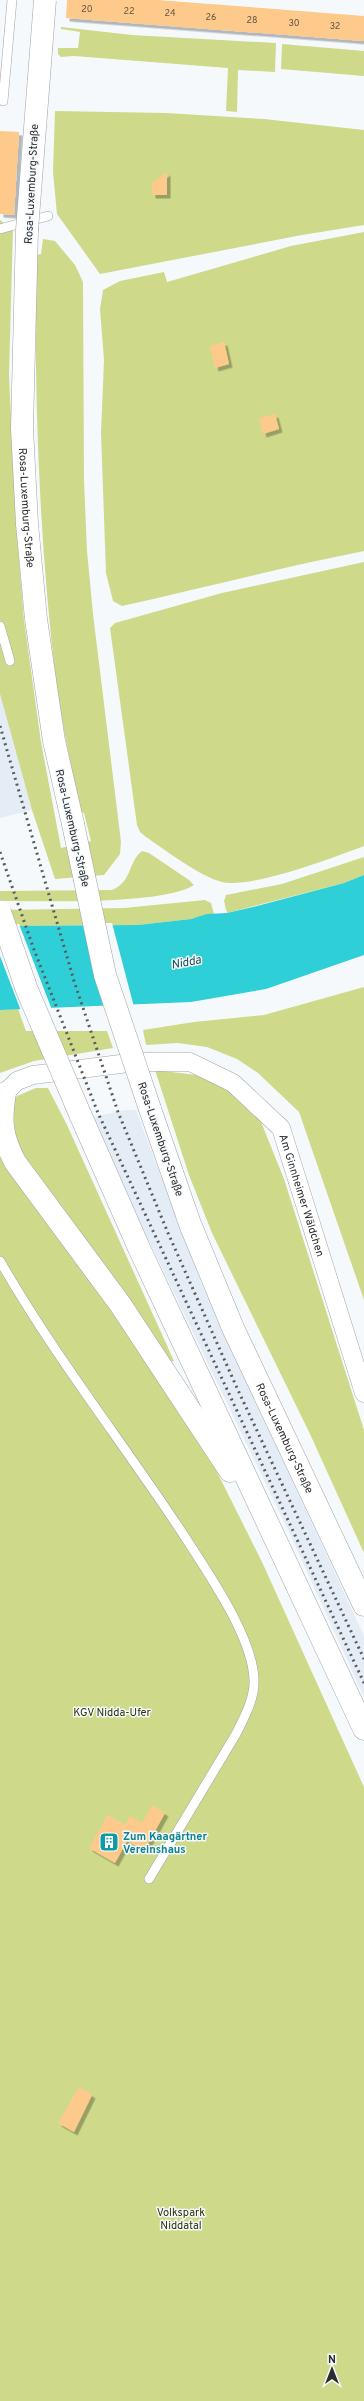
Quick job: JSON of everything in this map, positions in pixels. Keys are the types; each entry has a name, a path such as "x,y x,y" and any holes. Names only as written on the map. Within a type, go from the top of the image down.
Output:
{"highway":[{"name":"Rosa-Luxemburg-Straße","path":"45,0 27,230 22,428 27,524 36,619 54,741 106,975 190,1224 233,1328 364,1605"},
{"path":"0,912 27,990 142,1255 364,1729"},
{"path":"3,1093 0,1127 4,1140 15,1162 120,1304 190,1408 282,1554"}],"street":[{"name":"Am Ginnheimer Wäldchen","path":"3,1093 17,1081 33,1075 136,1062 190,1062 233,1083 281,1128 364,1394"}],"lane":[{"path":"3,101 12,0"},
{"path":"0,228 48,216"},
{"path":"0,626 10,661"},
{"path":"0,1261 25,1305 132,1457 210,1576 249,1652 254,1680 247,1709 236,1734 149,1878"}],"shaded area":[{"path":"0,694 32,810 0,818"},
{"path":"125,1110 136,1110 203,1287 364,1636 364,1697 288,1530 124,1189 93,1117"}],"green space":[{"path":"61,27 132,35 276,43 275,72 238,70 237,112 226,111 228,68 74,56 61,57 58,54 58,48 78,48 80,32 61,29"},
{"path":"282,44 364,51 364,76 281,69"},
{"path":"55,111 166,113 264,119 364,130 364,225 302,235 100,274 57,214 53,172"},
{"path":"0,220 6,225 13,227 9,375 16,524 24,620 41,742 61,848 91,841 84,813 79,812 61,714 45,575 39,468 36,362 36,255 41,254 43,239 55,241 75,265 83,282 84,480 87,551 93,614 121,842 120,854 104,875 55,879 32,810 0,694"},
{"path":"364,232 364,551 122,606 113,601 106,573 101,433 104,360 100,309 103,290 120,281 164,272 167,282 291,246"},
{"path":"364,562 364,846 293,871 252,881 235,883 222,882 204,875 146,837 140,832 137,825 110,628 115,623 222,593"},
{"path":"142,851 149,853 194,885 179,891 157,896 130,899 0,901 0,891 112,890 119,886 127,877 134,861"},
{"path":"364,857 364,875 344,883 227,913 224,901 226,895 282,884"},
{"path":"205,900 211,903 214,914 191,919 138,925 0,926 0,910 124,908"},
{"path":"364,987 364,1300 299,1112 258,1073 237,1059 207,1047 178,1043 146,1045 143,1030 194,1022 264,1015"},
{"path":"18,1009 26,1031 107,1031 113,1048 34,1061 0,1073 0,1010"},
{"path":"155,1070 196,1075 220,1085 257,1112 284,1179 364,1430 364,1553 310,1434 212,1233 189,1175"},
{"path":"36,1088 48,1088 67,1125 174,1361 166,1362 16,1147 10,1105 17,1096"},
{"name":"Volkspark Niddatal","path":"0,1147 196,1430 262,1562 364,1787 364,2401 0,2401"}],"water":[{"name":"Nidda","path":"364,875 364,955 266,989 191,1002 0,1010 0,926 138,925 191,919 207,914 227,913 257,906 344,883"}],"pier":[{"path":"83,923 112,923 134,1007 104,1008"},
{"path":"0,924 19,924 52,1010 21,1011 0,956"}],"building":[{"path":"67,0 158,0 364,16 364,41 66,18"},
{"path":"0,131 19,132 14,215 0,214"},
{"path":"167,172 167,195 152,195 152,183"},
{"path":"224,342 229,364 215,368 210,346"},
{"path":"275,414 279,429 263,434 259,418"},
{"name":"Zum Kaagärtner Vereinshaus","path":"152,1805 165,1813 144,1851 127,1841 115,1863 89,1848 108,1815 125,1825 130,1816 142,1823"},
{"path":"79,2087 92,2095 74,2132 58,2123"}],"railway":[{"path":"0,726 74,981 118,1112 168,1233 237,1388 364,1659"},
{"path":"0,852 33,947 98,1113 364,1683"}],"place":[{"name":"Zum Kaagärtner Vereinshaus","path":"109,1842"}],"park label":[{"name":"KGV Nidda-Ufer","path":"112,1712"}]}
